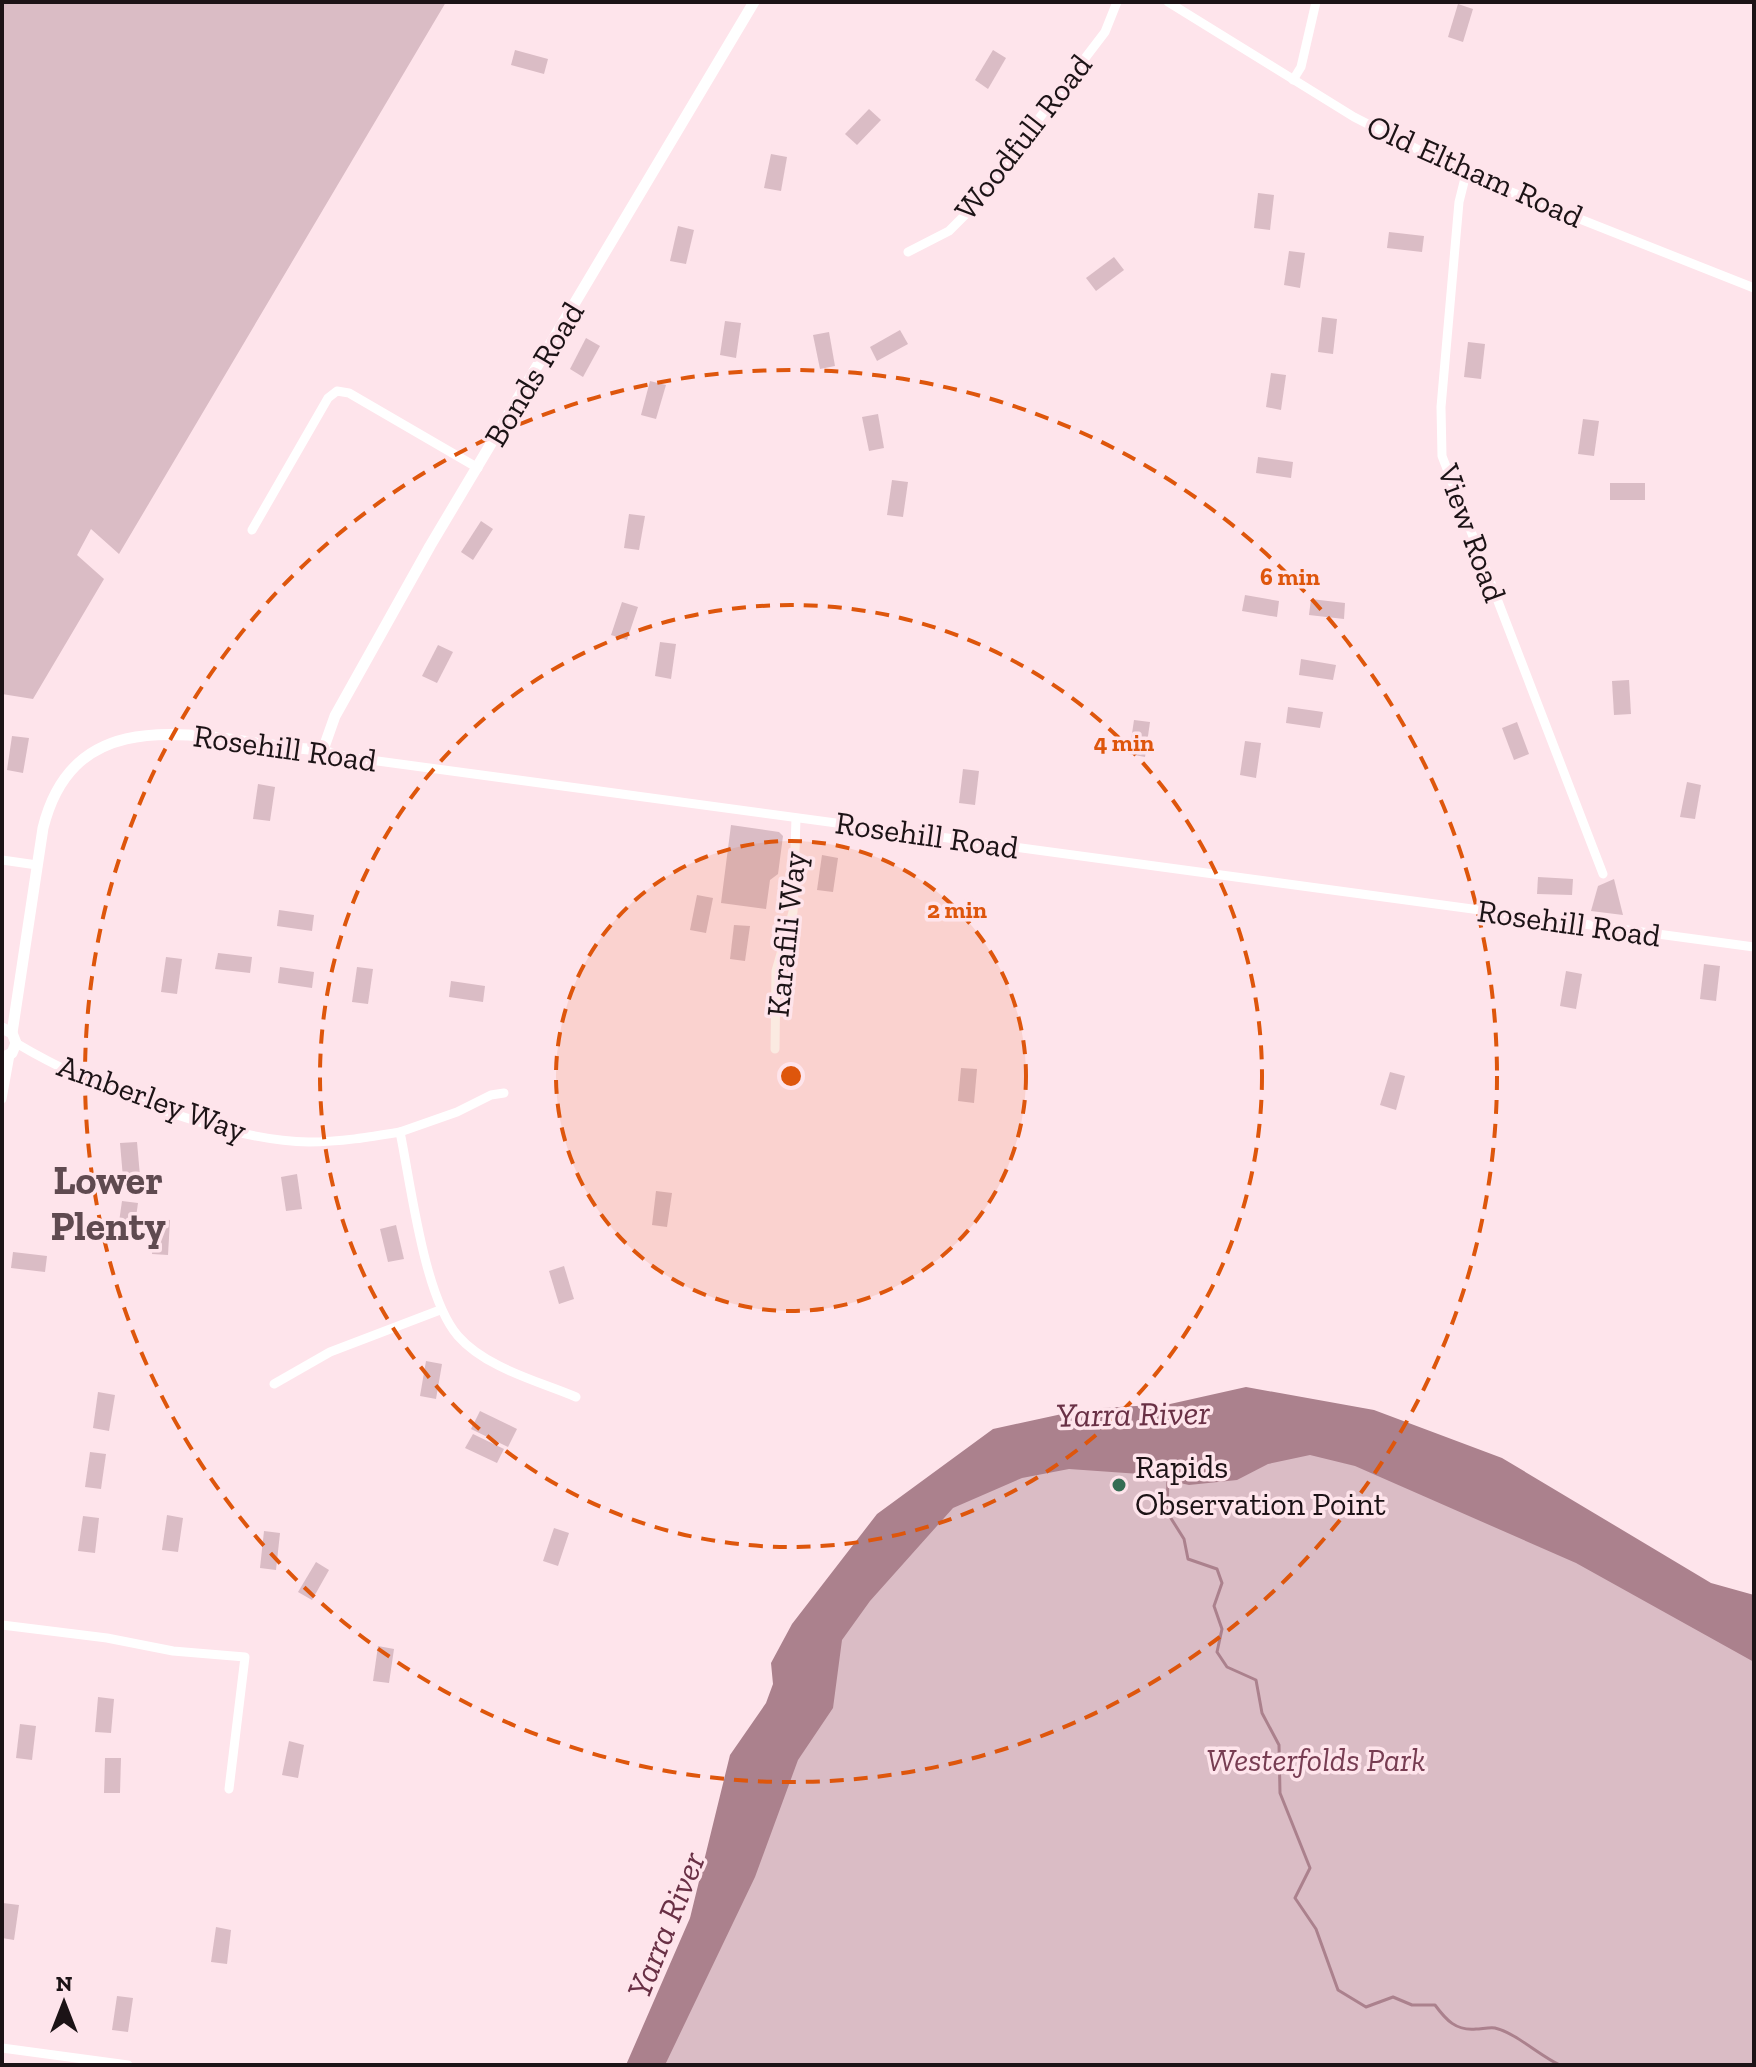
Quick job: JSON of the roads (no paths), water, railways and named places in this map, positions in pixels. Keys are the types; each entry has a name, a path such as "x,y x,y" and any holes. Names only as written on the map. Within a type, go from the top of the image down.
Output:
{"street":[{"name":"Bonds Road","path":"323,750 330,726 342,703 754,2"},
{"name":"Woodfull Road","path":"908,252 949,231 967,213 1105,32 1117,2"},
{"name":"Old Eltham Road","path":"1168,2 1354,117 1466,174 1754,288"},
{"path":"1293,80 1301,67 1316,2"},
{"name":"View Road","path":"1466,174 1459,202 1441,407 1442,456 1603,874"},
{"path":"252,530 328,398 337,391 349,393 478,468"},
{"name":"Rosehill Road","path":"37,865 54,794 74,768 103,748 133,735 162,732 295,750 323,750 348,757 1754,947"},
{"name":"Karafili Way","path":"775,1049 776,971 793,912 796,818"},
{"path":"2,860 37,865 8,1042 2,1099"},
{"name":"Amberley Way","path":"8,1042 136,1098 243,1134 307,1142 355,1140 400,1132 457,1112 491,1095 504,1093"},
{"path":"400,1132 440,1310 459,1338 496,1364 576,1397"},
{"path":"274,1384 330,1352 440,1310"},
{"path":"2,1625 107,1638 173,1651 245,1657 229,1789"},
{"path":"2,2048 128,2065"}],"water":[{"name":"Yarra River","path":"1246,1387 1374,1410 1502,1458 1711,1583 1754,1595 1754,1662 1576,1563 1355,1466 1310,1455 1268,1464 1237,1480 1189,1485 1140,1474 1069,1469 1022,1478 953,1508 870,1601 842,1640 833,1708 798,1760 755,1877 665,2065 626,2065 690,1918 730,1755 766,1703 773,1684 771,1663 792,1624 877,1514 993,1429 1085,1409 1170,1404"}],"waterway":[{"path":"1168,1477 1167,1512 1184,1539 1188,1559 1217,1569 1222,1583 1214,1606 1222,1629 1217,1652 1227,1667 1256,1680 1262,1713 1279,1745 1280,1793 1310,1868 1295,1898 1316,1929 1338,1990 1366,2007 1393,1997 1412,2005 1435,2005 1457,2026 1503,2031 1560,2065"}],"place":[{"name":"Rapids Observation Point","path":"1119,1485"}],"district":[{"name":"Lower Plenty","path":"108,1203"}],"park label":[{"name":"Westerfolds Park","path":"1316,1760"}]}
